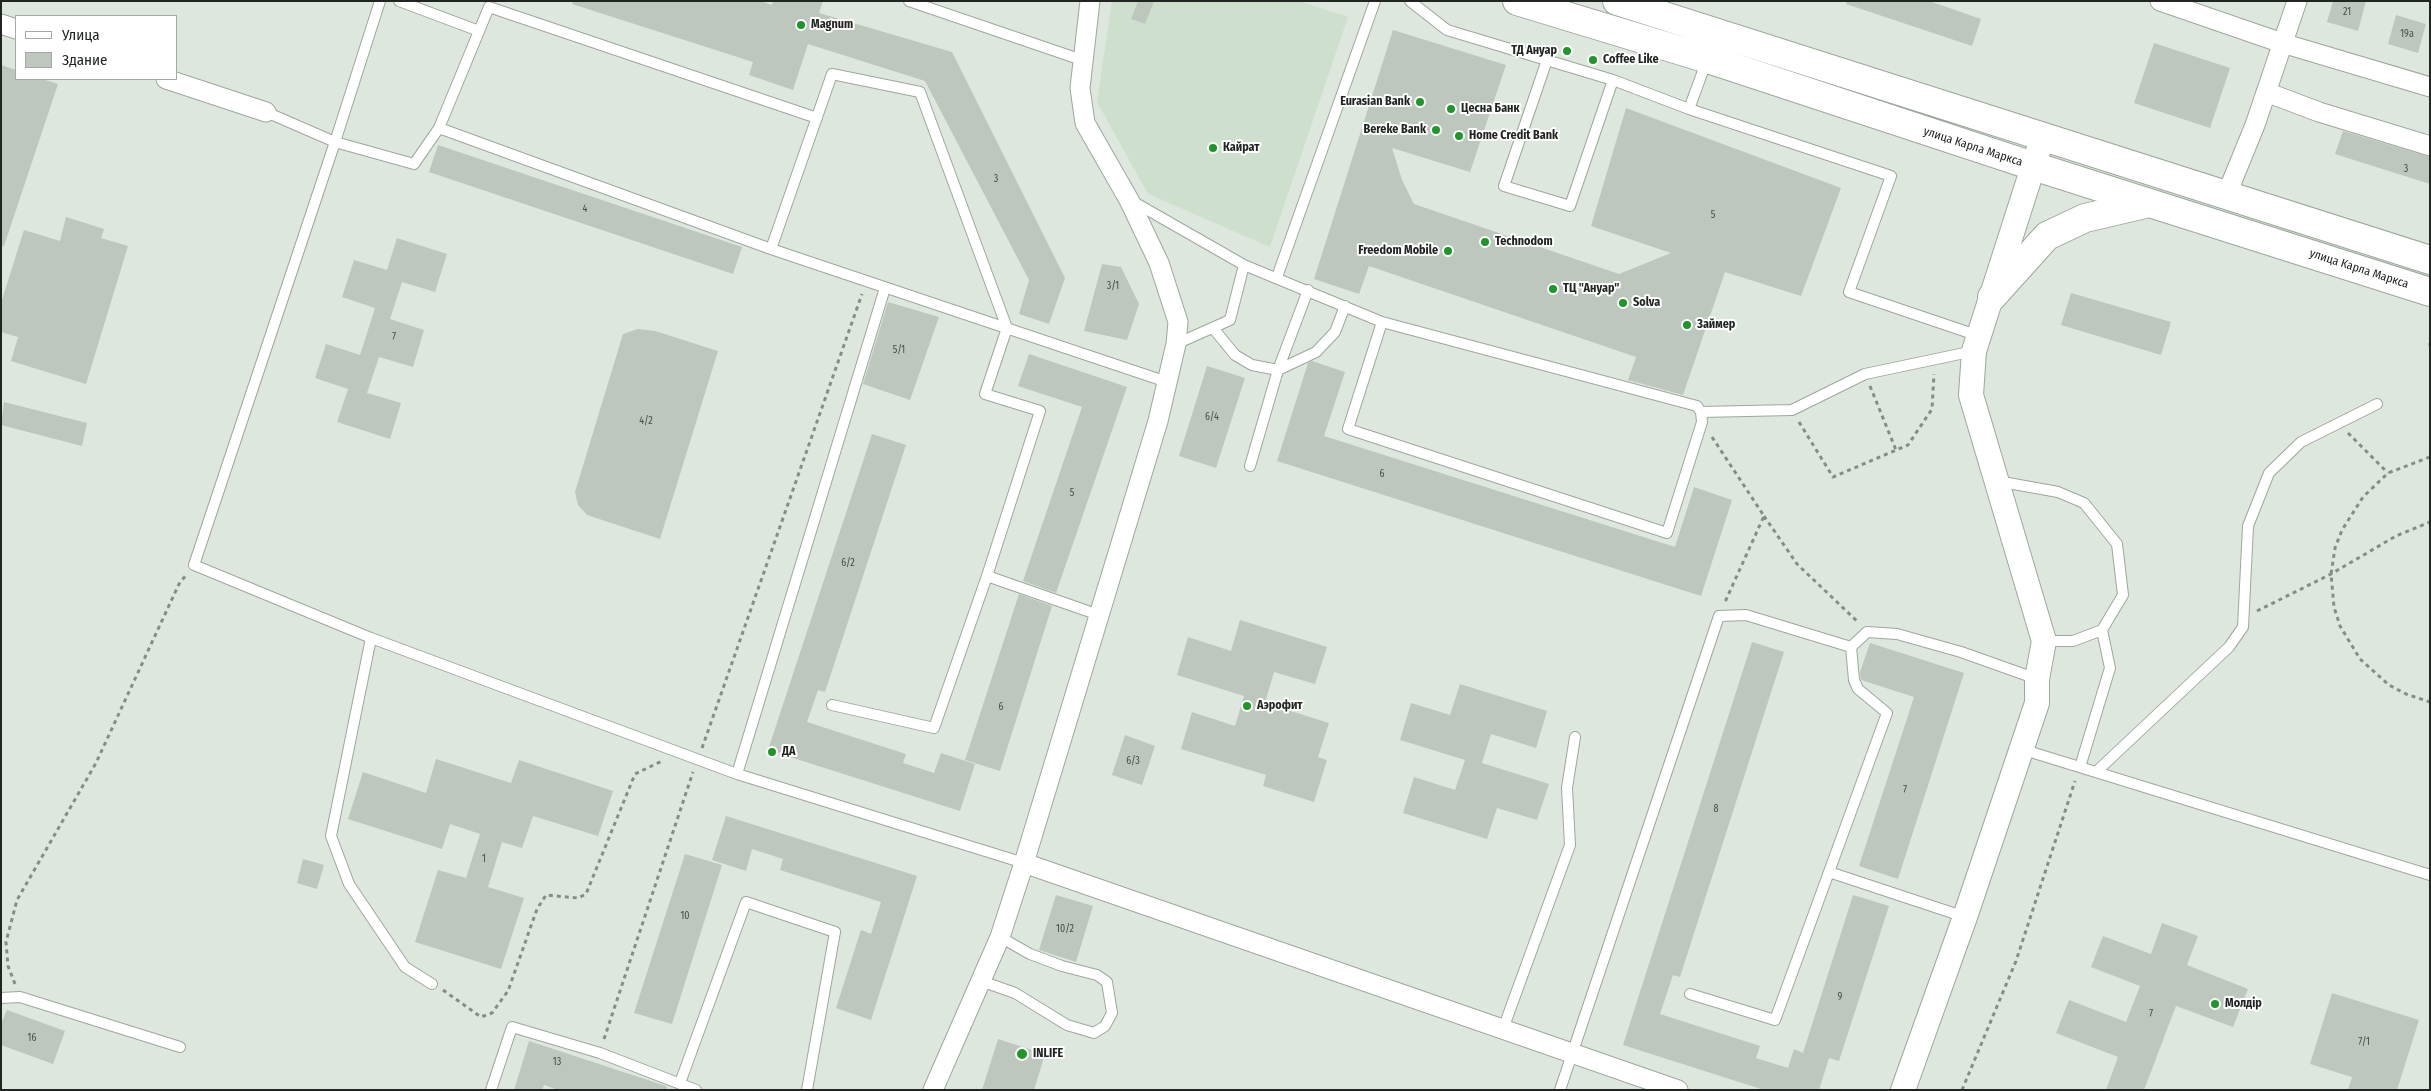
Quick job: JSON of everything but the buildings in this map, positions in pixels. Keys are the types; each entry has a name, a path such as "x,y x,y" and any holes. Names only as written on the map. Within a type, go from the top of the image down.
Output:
{"main road":[{"name":"улица Карла Маркса","path":"1517,1 1708,59 2033,166 2430,292"},
{"path":"1617,1 2430,260"},
{"path":"1992,297 2047,236 2085,218 2149,203"}],"street":[{"path":"933,1090 1000,937 1024,864 1158,421 1176,344 1178,322 1164,274 1129,200 1085,123 1080,88 1090,1"},
{"path":"2160,1 2282,44 2430,87"},
{"path":"2226,196 2266,92 2297,1"},
{"path":"1,24 15,29"},
{"path":"169,80 266,112"},
{"path":"2266,92 2319,112 2430,146"},
{"path":"1903,1090 1965,916 2037,702 2037,679 2044,641 1971,395 1977,344 2043,136"},
{"path":"1024,864 1678,1090"}],"lane":[{"path":"380,1 194,565 371,638 737,774 1024,864"},
{"path":"399,1 479,31"},
{"path":"909,1 1082,60"},
{"path":"1278,278 1375,1"},
{"path":"1410,1 1447,30 1613,80 1689,109 1892,176 1849,292 1977,344"},
{"path":"266,112 335,142 414,164 439,128 489,7 817,118"},
{"path":"1689,109 1708,59"},
{"path":"1547,60 1504,186 1570,206 1613,80"},
{"path":"771,249 832,74 920,92 1007,328 985,394 1040,411 987,576 934,728 832,705"},
{"path":"439,128 771,249 1167,382"},
{"path":"1129,200 1244,265 1382,322 1697,406 1702,417 1667,533 1348,429 1382,322"},
{"path":"1176,344 1230,320 1244,265"},
{"path":"737,774 885,288"},
{"path":"1250,466 1278,370 1308,290"},
{"path":"1212,328 1235,355 1252,365 1278,370 1316,352 1335,332 1345,306"},
{"path":"1702,417 1792,410 1865,374 1934,361 1977,344"},
{"path":"2096,772 2229,648 2243,628 2248,526 2269,474 2301,442 2378,404"},
{"path":"1996,481 2058,492 2084,504 2117,544 2123,595 2102,630 2073,641 2044,641"},
{"path":"987,576 1099,616"},
{"path":"1560,1090 1574,1053 1719,616 1746,615 1851,647"},
{"path":"2080,767 2110,668 2102,630"},
{"path":"1851,647 1867,632 1897,634 1934,644 2037,679"},
{"path":"371,638 330,836 349,884 400,960 405,967 432,984"},
{"path":"1690,994 1775,1020 1887,713 1858,689 1854,680 1851,647"},
{"path":"1503,1029 1570,845 1567,788 1575,737"},
{"path":"2021,749 2430,875"},
{"path":"1829,872 1965,916"},
{"path":"680,1083 746,902 835,932 808,1090"},
{"path":"981,981 1016,993 1067,1026 1094,1033 1105,1026 1112,1012 1107,982 1097,974 1062,966 1030,954 1000,937"},
{"path":"1,998 20,997 180,1047"},
{"path":"491,1090 512,1027 600,1053 696,1090"}],"path":[{"path":"600,1053 698,759 866,281"},
{"path":"1792,410 1832,476 1908,445 1932,409 1934,361"},
{"path":"1865,374 1896,450"},
{"path":"1702,417 1764,516 1797,564 1867,632"},
{"path":"2339,423 2388,473"},
{"path":"2430,458 2388,473 2362,497 2351,513 2335,548 2331,574 2334,607 2340,626 2360,659 2389,685 2406,694 2430,702"},
{"path":"1719,616 1764,516"},
{"path":"2244,617 2331,574 2396,536 2430,522"},
{"path":"20,997 8,966 6,942 16,900 96,763 179,584 194,565"},
{"path":"432,984 481,1017 492,1012 508,991 538,909 546,896 578,898 586,894 635,774 652,764 687,755"},
{"path":"1962,1090 2016,961 2080,767"}],"shaded area":[{"name":"Кайрат","path":"1112,1 1299,1 1348,17 1270,247 1148,194 1097,102"}],"place":[{"name":"Magnum","path":"801,25"},
{"name":"ТД Ануар","path":"1567,51"},
{"name":"Coffee Like","path":"1593,60"},
{"name":"Eurasian Bank","path":"1420,102"},
{"name":"Цесна Банк","path":"1451,109"},
{"name":"Bereke Bank","path":"1436,130"},
{"name":"Home Credit Bank","path":"1459,136"},
{"name":"Кайрат","path":"1213,148"},
{"name":"Technodom","path":"1485,242"},
{"name":"Freedom Mobile","path":"1448,251"},
{"name":"ТЦ \"Ануар\"","path":"1553,289"},
{"name":"Solva","path":"1623,303"},
{"name":"Займер","path":"1687,325"},
{"name":"Аэрофит","path":"1247,706"},
{"name":"ДА","path":"772,752"},
{"name":"Молдiр","path":"2215,1004"},
{"name":"INLIFE","path":"1022,1054"}]}
